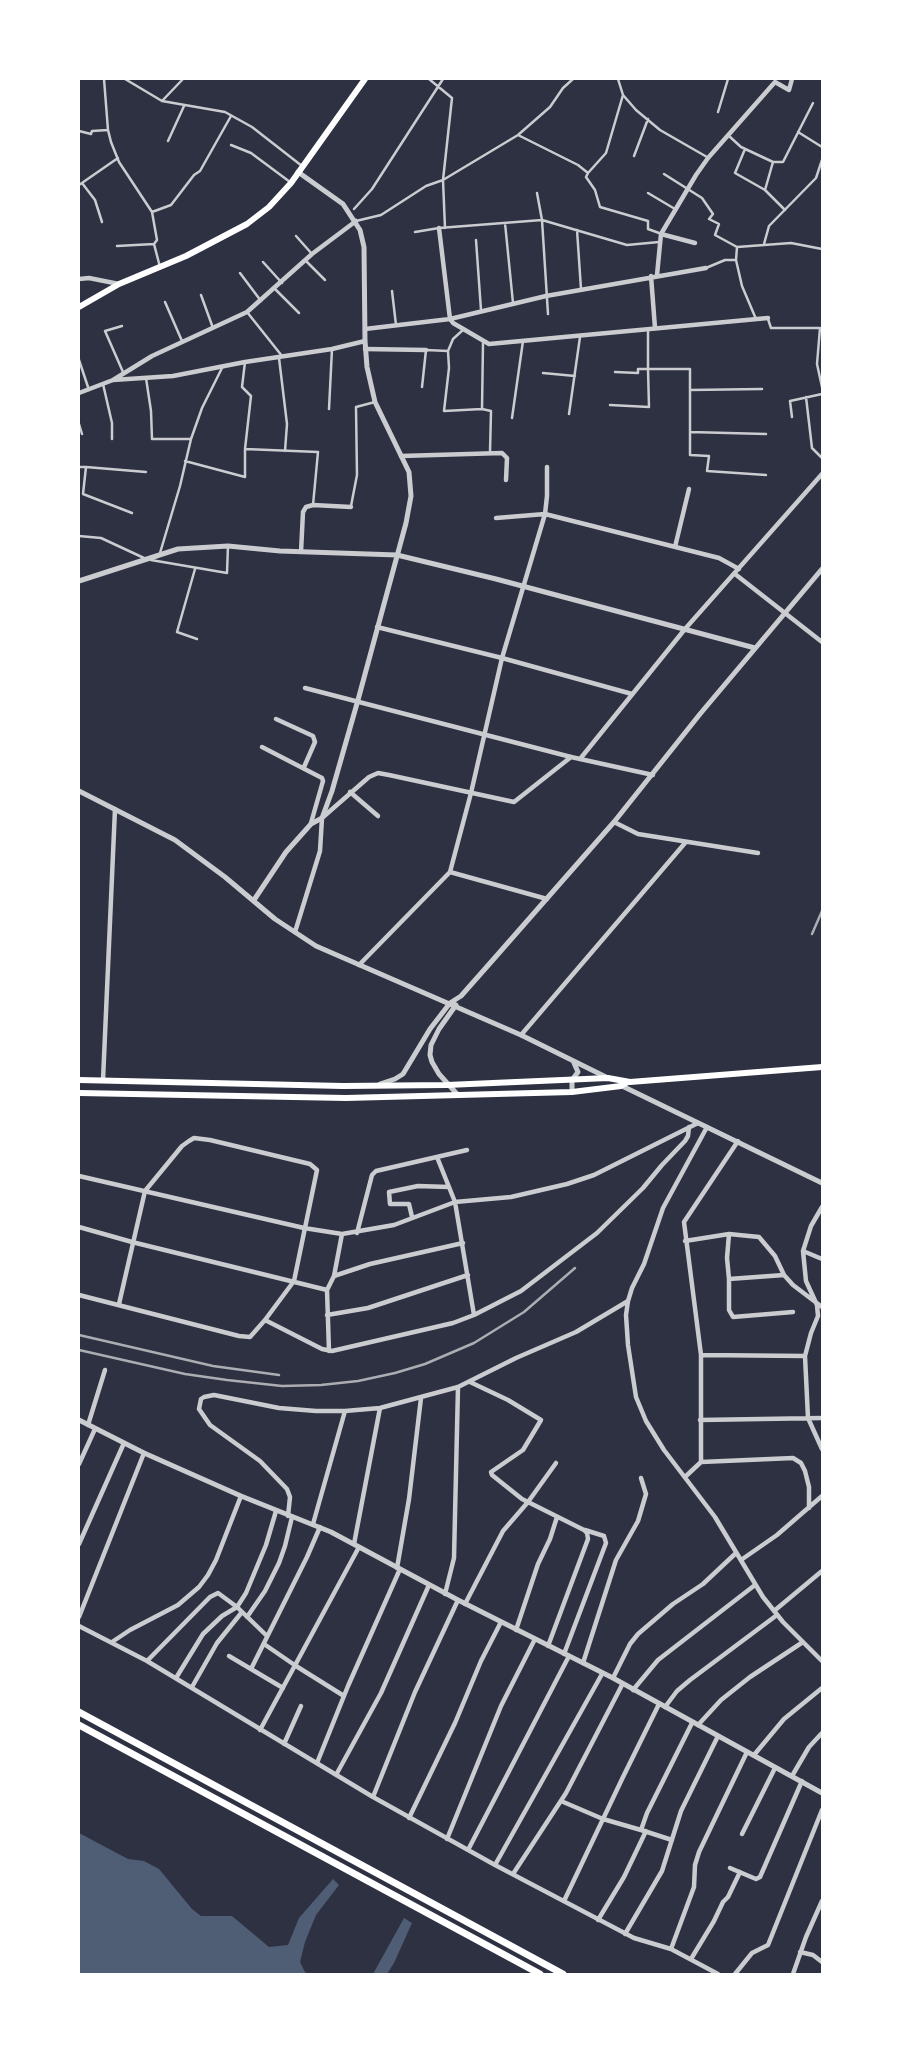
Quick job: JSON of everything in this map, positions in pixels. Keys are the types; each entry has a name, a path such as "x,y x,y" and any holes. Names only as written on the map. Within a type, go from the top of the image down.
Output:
{"highway":[{"path":"79,1712 563,1974"},
{"path":"79,1725 540,1974"}],"main road":[{"path":"79,307 119,284 186,256 247,224 269,208 291,183 361,80"},
{"path":"79,1080 331,1086 447,1085 608,1078 630,1082 822,1067"},
{"path":"79,1093 345,1098 572,1092 621,1086 630,1082"}],"street":[{"path":"104,79 108,130 118,158 152,212 157,240 154,244 160,268"},
{"path":"125,79 162,101 225,112 252,127 343,204 356,221 364,247 367,368 375,402 407,465 412,485 397,555 358,700 322,818 320,851 295,933"},
{"path":"135,85 137,79"},
{"path":"162,101 183,79"},
{"path":"429,79 452,98 443,180 442,228 450,319 453,323 494,345 768,318 771,328 820,328 817,364 822,387"},
{"path":"354,209 372,189 443,79"},
{"path":"79,393 113,380 152,356 247,312 312,254 356,221 381,215 426,186 443,180 518,135 550,107 573,79"},
{"path":"618,79 623,95 636,110 660,130 708,158"},
{"path":"718,112 727,79"},
{"path":"655,328 654,276 661,234 708,158 775,82 789,90 792,79"},
{"path":"623,95 606,153 586,177 600,207 648,221 648,229 695,243"},
{"path":"729,136 745,149 773,162 783,162 813,103"},
{"path":"168,141 185,106"},
{"path":"152,212 171,205 200,171 231,116"},
{"path":"634,156 648,119"},
{"path":"79,131 91,134 92,131 108,130"},
{"path":"797,132 822,147"},
{"path":"518,135 589,173"},
{"path":"231,145 251,153 291,183"},
{"path":"745,149 735,173 765,190 785,210"},
{"path":"102,222 95,200 81,184 118,158"},
{"path":"764,245 769,226 816,178 822,160"},
{"path":"765,190 773,162"},
{"path":"664,174 702,198 713,214 709,219 719,224 715,235 737,247 791,243 822,249"},
{"path":"537,193 542,220 548,314"},
{"path":"648,193 675,209"},
{"path":"415,232 542,220 627,245 660,242"},
{"path":"505,223 513,303"},
{"path":"577,230 581,289"},
{"path":"296,236 312,254"},
{"path":"476,240 481,311"},
{"path":"117,246 154,244"},
{"path":"737,247 736,260 742,286 757,319"},
{"path":"305,260 325,281"},
{"path":"365,329 450,319 546,296 706,268 725,260 736,260"},
{"path":"263,262 282,283"},
{"path":"240,273 261,301"},
{"path":"79,279 89,278 119,284"},
{"path":"275,289 299,313"},
{"path":"392,290 396,326"},
{"path":"201,295 213,328"},
{"path":"165,302 183,341"},
{"path":"247,312 281,358 287,424 285,451"},
{"path":"122,326 105,331 123,372"},
{"path":"610,405 649,407 648,328"},
{"path":"464,329 453,339 448,351 449,368 444,411 491,411 490,452"},
{"path":"569,414 580,337"},
{"path":"113,380 146,379 222,368 365,341"},
{"path":"482,409 483,341"},
{"path":"512,418 523,341"},
{"path":"329,409 332,349"},
{"path":"365,349 448,351"},
{"path":"422,387 426,350"},
{"path":"79,360 89,390"},
{"path":"185,461 245,477 251,396 242,387 245,362"},
{"path":"159,554 191,439 202,408 222,368"},
{"path":"615,372 690,369 690,455 709,456 707,471 766,475"},
{"path":"543,373 575,376"},
{"path":"146,379 152,439 191,439"},
{"path":"103,384 112,423 112,439"},
{"path":"690,390 762,389"},
{"path":"792,417 790,401 822,394"},
{"path":"806,397 812,448 822,458"},
{"path":"301,552 303,512 306,507 351,507 357,475 356,407 375,402"},
{"path":"79,424 82,434"},
{"path":"690,432 766,434"},
{"path":"245,449 318,452 313,505"},
{"path":"401,456 502,453 506,455 506,480"},
{"path":"79,467 146,472"},
{"path":"86,467 83,494 132,513"},
{"path":"358,965 450,872 502,658 545,514 547,467"},
{"path":"580,759 685,629 822,474"},
{"path":"675,547 689,489"},
{"path":"496,518 545,514 719,558 822,642"},
{"path":"79,536 102,538 157,562 227,573 228,547"},
{"path":"79,581 178,549 228,547 397,555 755,648"},
{"path":"195,569 177,632 197,639"},
{"path":"379,1085 402,1074 418,1046 614,822 822,569"},
{"path":"377,627 632,694"},
{"path":"305,688 571,757 653,775"},
{"path":"276,719 313,736 315,742 303,767"},
{"path":"262,747 320,776 323,781 311,824"},
{"path":"254,900 286,852 311,824 322,818 369,777 378,773 514,802 571,757"},
{"path":"79,791 175,840 295,933 358,965 521,1035 822,1182"},
{"path":"350,792 378,816"},
{"path":"103,1080 115,808"},
{"path":"614,822 638,834 758,853"},
{"path":"521,1035 685,843"},
{"path":"450,872 547,899"},
{"path":"453,1005 431,1045 432,1062 447,1085 457,1094"},
{"path":"572,1092 572,1080 578,1072 574,1063"},
{"path":"79,1176 304,1228 342,1234 357,1233 394,1225 455,1202 511,1197 567,1184 594,1175 699,1122"},
{"path":"265,1320 329,1351 453,1324 474,1315 521,1291 597,1233 643,1188 685,1141 689,1127"},
{"path":"707,1127 663,1208 628,1301 628,1345 636,1398 646,1421 715,1517 755,1585 775,1613 822,1660"},
{"path":"79,1295 239,1336 250,1336 293,1281 317,1170 314,1166 209,1140 194,1138 182,1146 145,1191 119,1304"},
{"path":"701,1462 701,1355 684,1228 688,1215 737,1141"},
{"path":"357,1233 372,1175 376,1171 467,1150"},
{"path":"437,1157 455,1202 474,1315"},
{"path":"412,1217 409,1204 390,1204 390,1192 418,1186 449,1187"},
{"path":"822,1207 811,1226 803,1251 806,1281 820,1306 805,1356 808,1418 822,1449"},
{"path":"79,1227 327,1290"},
{"path":"329,1351 327,1290 334,1276 342,1234"},
{"path":"685,1241 729,1234 756,1236 762,1239 775,1256 784,1275 793,1285 820,1306"},
{"path":"729,1234 729,1310 733,1317 793,1312"},
{"path":"334,1276 383,1261 463,1243"},
{"path":"803,1251 822,1259"},
{"path":"327,1315 368,1308 468,1275"},
{"path":"729,1279 784,1275"},
{"path":"247,1617 265,1591 279,1563 290,1516 290,1497 287,1489 260,1461 210,1425 199,1409 201,1399 214,1395 279,1408 345,1411 380,1408 470,1382 576,1332 628,1301"},
{"path":"701,1355 805,1356"},
{"path":"88,1425 105,1370"},
{"path":"468,1850 566,1655 606,1543 604,1536 584,1530 528,1502 491,1473 523,1450 541,1420 470,1382"},
{"path":"445,1594 454,1558 458,1387"},
{"path":"317,1763 398,1568 421,1398"},
{"path":"260,1730 296,1666 356,1546 380,1408"},
{"path":"313,1524 345,1411"},
{"path":"700,1420 822,1418"},
{"path":"79,1420 144,1453 276,1511 320,1527 445,1594 613,1678 822,1793"},
{"path":"79,1464 95,1429"},
{"path":"79,1544 124,1443"},
{"path":"79,1617 144,1453"},
{"path":"685,1477 701,1462 796,1460 808,1479 809,1508"},
{"path":"465,1604 503,1531 555,1464"},
{"path":"582,1664 616,1560 638,1521 646,1494 641,1478"},
{"path":"113,1642 178,1605 199,1587 225,1542 241,1496"},
{"path":"741,1560 777,1535 822,1496"},
{"path":"176,1678 203,1634 237,1606 252,1582 276,1511"},
{"path":"516,1629 557,1517"},
{"path":"251,1669 320,1527"},
{"path":"548,1646 587,1539 584,1530"},
{"path":"613,1678 638,1634 673,1604 703,1584 736,1553"},
{"path":"564,1902 603,1819 662,1706 822,1572"},
{"path":"336,1775 381,1693 429,1585"},
{"path":"633,1690 658,1660 755,1585"},
{"path":"147,1661 218,1593 237,1606 267,1636"},
{"path":"373,1797 415,1692 458,1600"},
{"path":"192,1688 217,1643 242,1612"},
{"path":"408,1818 501,1622"},
{"path":"79,1626 147,1661 408,1818 625,1934 671,1949 718,1974"},
{"path":"447,1839 467,1784 501,1706 535,1639"},
{"path":"598,1920 624,1877 644,1830 646,1813 695,1724 750,1677 803,1642"},
{"path":"264,1644 344,1696"},
{"path":"229,1656 284,1688"},
{"path":"495,1865 602,1674"},
{"path":"513,1874 561,1801 622,1685"},
{"path":"671,1949 694,1886 699,1852 751,1754 784,1719 822,1688"},
{"path":"284,1744 302,1706"},
{"path":"792,1776 809,1747 822,1734"},
{"path":"625,1934 662,1871 681,1811 718,1735"},
{"path":"743,1834 775,1768"},
{"path":"730,1868 756,1879 760,1877 802,1781"},
{"path":"561,1801 603,1819 672,1840"},
{"path":"735,1974 751,1953 768,1945 822,1810"},
{"path":"691,1959 740,1872"},
{"path":"793,1974 822,1901"},
{"path":"800,1952 813,1955 822,1962"}],"water":[{"path":"79,1833 128,1859 144,1861 159,1869 201,1916 232,1916 269,1947 288,1945 299,1918 333,1879 339,1885 316,1915 305,1942 300,1962 308,1974 79,1974"},
{"path":"404,1918 412,1923 394,1963 387,1974 373,1974"}],"railway":[{"path":"812,934 822,911"},
{"path":"79,1350 185,1374 227,1380 282,1386 358,1381 425,1364 474,1343 524,1312 575,1268"},
{"path":"79,1335 213,1366 279,1375"}]}
